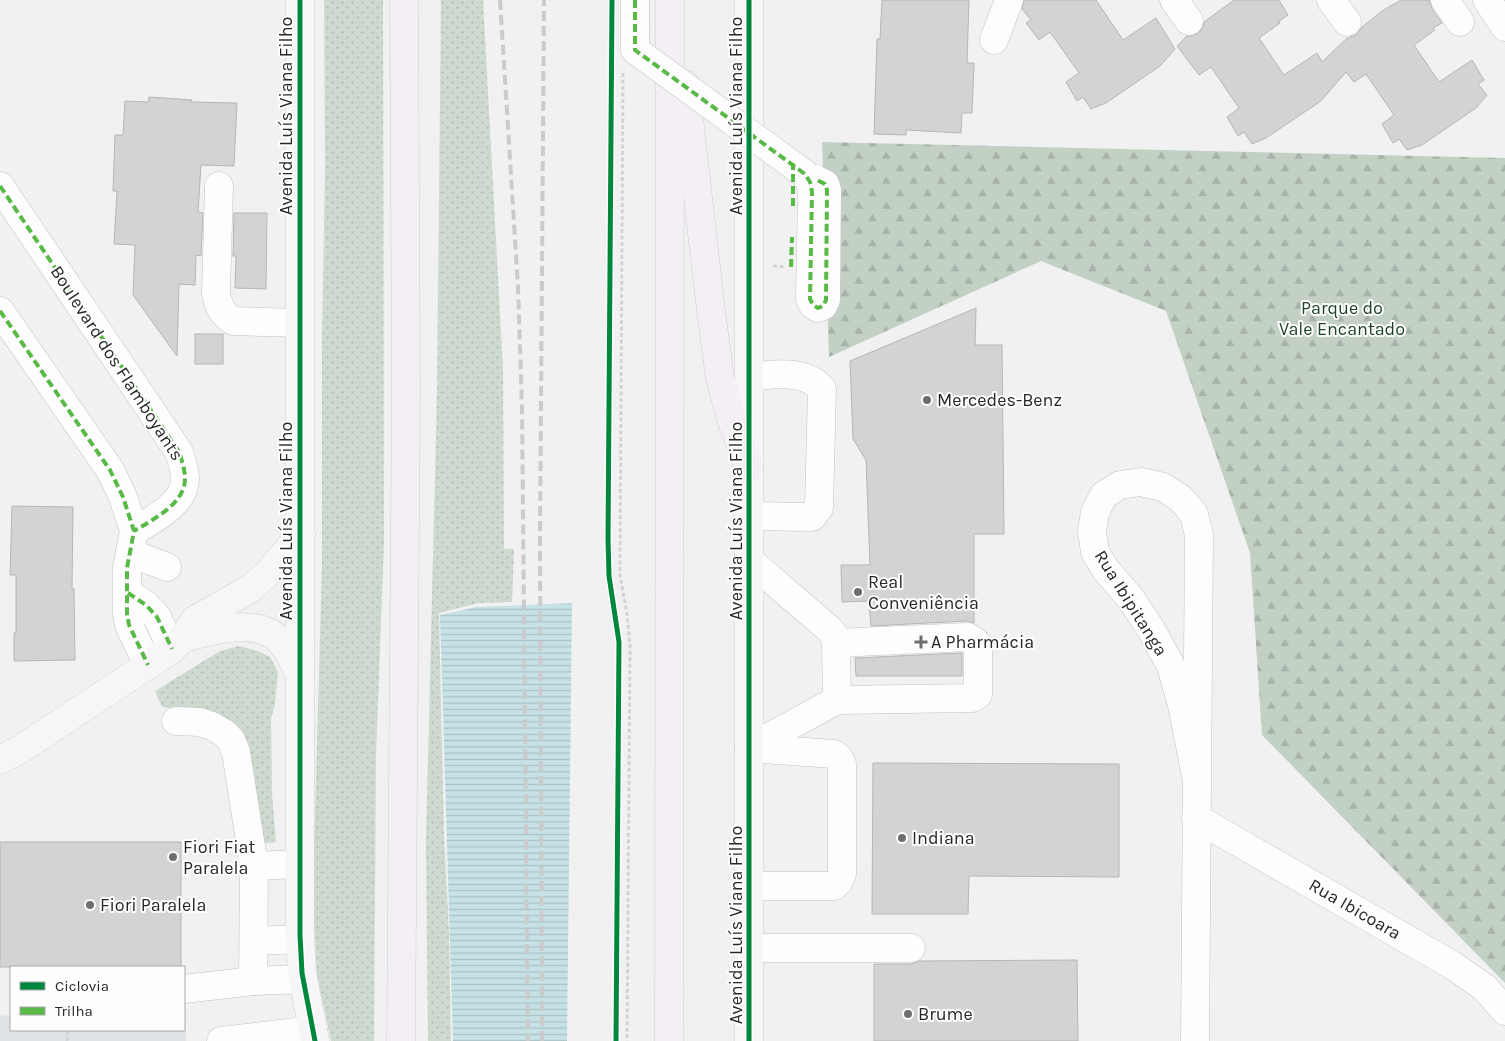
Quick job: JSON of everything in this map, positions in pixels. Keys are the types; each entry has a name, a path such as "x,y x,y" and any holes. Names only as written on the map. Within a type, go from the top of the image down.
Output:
{"highway":[{"path":"401,1041 406,392 404,0"},
{"path":"669,1041 670,0"},
{"path":"676,0 720,378 731,419 750,468"}],"main road":[{"name":"Avenida Luís Viana Filho","path":"300,0 300,939 303,979 314,1035"},
{"name":"Avenida Luís Viana Filho","path":"749,0 749,1041"},
{"path":"7,752 148,666 177,643 195,620 250,589 263,578 301,534"},
{"path":"177,643 228,627 261,630 276,637 290,654 299,675"}],"street":[{"path":"635,0 635,50 804,174 810,182 812,192 810,299 813,305 818,308 823,306 826,300 827,190 825,184 815,179"},
{"path":"994,40 1009,0"},
{"path":"1331,0 1347,22"},
{"path":"1446,0 1460,22"},
{"path":"1487,0 1505,27"},
{"name":"Boulevard dos Flamboyants","path":"0,186 179,452 185,481 179,496 132,542"},
{"path":"219,186 216,294 224,315 233,320 299,323"},
{"path":"0,311 110,470 123,497 132,542 127,568 128,625 148,666"},
{"path":"750,377 772,374 792,375 812,380 822,389 819,508 812,517 750,516"},
{"name":"Rua Ibipitanga","path":"1195,1041 1199,534 1194,514 1180,498 1163,487 1141,482 1120,485 1104,495 1095,512 1092,531 1096,552 1106,570 1131,599 1147,623 1170,666 1182,705 1197,781"},
{"path":"132,542 167,567"},
{"path":"750,561 834,635 836,644 836,700"},
{"path":"128,593 146,605 157,616 177,643"},
{"path":"750,748 836,700 974,698 978,694 978,647 976,642 968,637 836,644"},
{"path":"176,721 200,722 224,733 232,740 240,766 254,866 252,981"},
{"path":"750,748 834,754 842,764 842,874 839,881 834,886 750,886"},
{"name":"Rua Ibicoara","path":"1196,818 1452,965 1485,988 1505,1011"},
{"path":"254,866 299,864"},
{"path":"254,941 300,939"},
{"path":"749,948 911,948"},
{"path":"185,989 252,981 303,979"},
{"path":"221,1041 314,1035"}],"path":[{"path":"623,70 620,575 630,645 627,1041"}],"shaded area":[{"path":"324,0 383,0 384,542 376,757 374,1041 331,1041 317,975 314,922 314,851 322,567 322,345 325,167"},
{"path":"441,0 483,0 503,369 504,549 514,549 512,602 479,603 439,613 451,1041 428,1041 426,841 437,392"},
{"path":"239,646 258,651 270,657 278,672 275,703 271,719 272,794 276,842 257,844 242,747 183,709 162,707 155,691 220,651"},
{"path":"0,1015 10,1016 10,1031 185,1031 185,1026 186,1041 0,1041"}],"green space":[{"name":"Parque do Vale Encantado","path":"822,142 1505,158 1505,983 1262,735 1250,553 1166,311 1041,261 829,357"}],"water":[{"path":"572,603 567,1041 453,1041 440,615 477,607"}],"building":[{"path":"882,0 969,0 967,63 974,63 972,113 962,113 961,133 906,130 906,135 874,134 877,39 880,39"},
{"path":"1024,0 1096,0 1123,40 1156,18 1175,49 1160,66 1106,103 1091,109 1083,97 1077,101 1066,82 1079,73 1050,32 1039,40 1026,23 1031,20 1022,9"},
{"path":"1234,0 1279,0 1288,15 1259,38 1284,75 1317,53 1322,62 1346,39 1356,35 1362,27 1382,11 1401,0 1429,0 1432,9 1442,23 1433,28 1435,30 1414,45 1439,82 1472,60 1484,80 1478,84 1487,95 1476,108 1422,145 1407,150 1399,139 1393,143 1382,124 1394,115 1366,74 1354,82 1346,72 1321,101 1266,138 1252,144 1244,132 1238,136 1227,117 1239,108 1211,67 1199,75 1177,46 1187,36 1198,33 1203,28 1204,22"},
{"path":"149,97 192,100 191,102 237,103 234,166 201,165 198,212 203,213 201,256 196,255 195,285 179,284 177,356 133,295 135,245 114,244 117,191 113,191 115,135 123,135 125,101 148,102"},
{"path":"234,213 267,213 266,289 235,288 236,256 233,256"},
{"name":"Mercedes-Benz","path":"976,308 975,345 1002,345 1004,534 974,534 974,623 967,621 871,626 869,601 842,602 841,565 870,565 866,460 853,439 850,361"},
{"path":"195,334 223,334 223,364 195,364"},
{"path":"12,506 73,507 72,589 74,589 75,660 14,661 16,575 10,575"},
{"path":"962,653 962,676 856,676 855,658"},
{"path":"873,763 1119,764 1119,877 969,876 968,914 872,914"},
{"name":"Fiori Paralela","path":"0,842 181,842 181,966 0,967"},
{"path":"1077,960 1078,1041 874,1041 874,964 911,964 919,961"}],"railway":[{"path":"500,0 518,287 522,407 528,1041"},
{"path":"542,1041 540,538 544,0"}],"marked path":[{"path":"635,0 635,50 805,174 810,182 812,192 810,299 813,305 818,308 823,306 826,300 827,190 825,184 815,179"},
{"path":"793,166 793,206"},
{"path":"0,186 179,452 185,479 184,488 180,496 174,504 134,531"},
{"path":"791,267 792,237"},
{"path":"0,311 110,470 123,497 134,531 127,568 127,614 129,625 148,665"},
{"path":"128,593 146,605 157,617 172,649"}],"cycle path":[{"path":"300,0 300,935 302,973 315,1041"},
{"path":"612,0 608,539 609,576 619,642 616,1041"},
{"path":"749,0 749,1041"}],"place":[{"name":"Mercedes-Benz","path":"927,400"},
{"name":"Real Conveniência","path":"858,592"},
{"name":"A Pharmácia","path":"921,642"},
{"name":"Indiana","path":"902,838"},
{"name":"Fiori Fiat Paralela","path":"173,857"},
{"name":"Fiori Paralela","path":"90,905"},
{"name":"Brume","path":"908,1014"}]}
